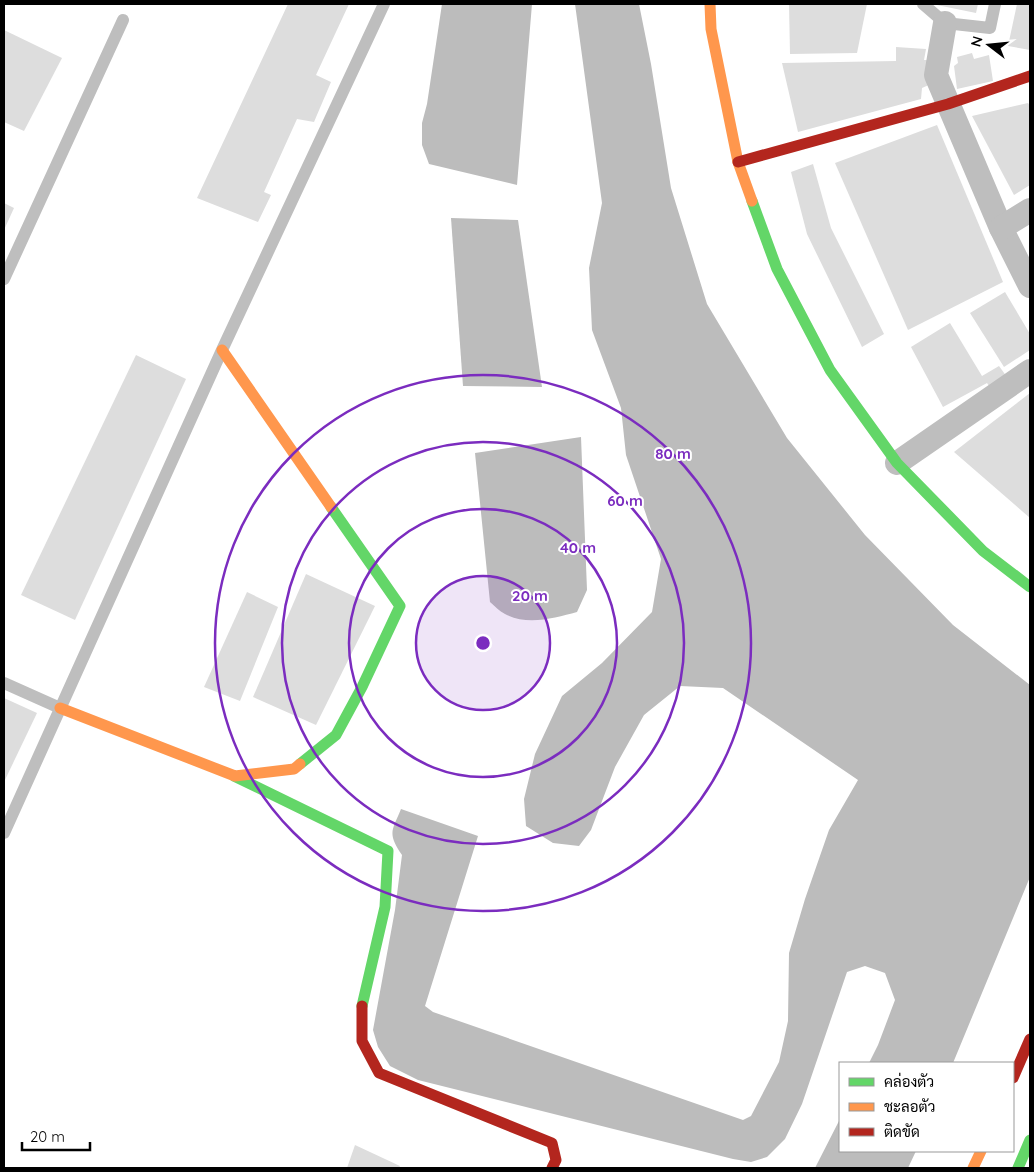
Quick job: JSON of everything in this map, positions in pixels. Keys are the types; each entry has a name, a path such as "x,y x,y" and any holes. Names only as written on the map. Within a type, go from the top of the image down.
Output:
{"street":[{"path":"710,4 711,29 738,162 777,269 830,370 897,463 983,550 1030,587"},
{"path":"945,23 936,75 1001,228 1030,286"},
{"path":"738,162 948,104 1030,76"},
{"path":"1001,228 1030,210"},
{"path":"222,350 400,606 362,687 336,735 294,769 234,776"},
{"path":"897,463 1030,370"},
{"path":"60,708 234,776 388,851 385,907 361,1012 362,1041 379,1073 552,1143 556,1160 552,1168"},
{"path":"1014,1076 1030,1039"},
{"path":"1018,1168 1030,1140"},
{"path":"973,1168 981,1152"}],"lane":[{"path":"4,833 222,350 384,4"},
{"path":"923,4 945,23 990,28 996,4"},
{"path":"4,278 124,20"},
{"path":"4,683 60,708"}],"shaded area":[{"path":"442,4 532,4 517,185 429,164 422,145 422,123 427,104"},
{"path":"575,4 639,4 651,64 671,188 707,304 787,438 865,535 953,625 1030,685 1030,877 953,1062 870,1062 895,1000 885,973 865,966 847,972 802,1104 785,1139 767,1157 751,1162 418,1080 390,1066 378,1047 373,1030 395,910 402,855 393,837 393,827 401,809 478,836 425,1006 433,1012 743,1120 751,1116 779,1062 788,1021 789,953 805,899 829,830 858,780 723,688 680,686 644,715 615,767 591,830 579,846 553,843 526,826 524,799 535,754 562,696 602,663 652,612 661,559 626,455 621,408 592,330 589,268 602,203"},
{"path":"451,218 518,220 542,387 463,386"},
{"path":"581,437 587,590 577,612 541,620 514,618 503,613 490,602 475,453"},
{"path":"839,1121 839,1152 916,1152 908,1168 815,1168"}],"building":[{"path":"288,4 349,4 316,75 331,82 314,122 297,119 264,192 271,195 258,222 197,198"},
{"path":"789,4 867,4 857,53 790,54"},
{"path":"932,4 978,4 976,13"},
{"path":"1017,4 1030,4 1030,50 1008,46"},
{"path":"4,30 62,58 24,131 4,122"},
{"path":"896,47 926,49 924,60 930,60 931,84 922,88 921,99 798,132 782,63 896,61"},
{"path":"972,53 974,59 989,55 993,81 957,89 954,66 958,63 957,57"},
{"path":"1028,103 1030,106 1030,185 1014,195 972,116"},
{"path":"937,125 1003,282 908,330 835,163"},
{"path":"813,164 831,228 884,334 862,347 807,234 791,172"},
{"path":"4,203 14,208 4,230"},
{"path":"1005,292 1030,334 1030,350 1004,367 970,313"},
{"path":"950,323 982,376 999,366 1007,377 991,389 987,383 943,407 911,347"},
{"path":"136,355 186,379 75,620 21,595"},
{"path":"1030,393 1030,518 954,452"},
{"path":"306,574 375,606 316,725 253,697"},
{"path":"247,592 278,607 240,701 204,687"},
{"path":"4,698 37,713 4,782"},
{"path":"355,1145 400,1166 399,1168 347,1168"}],"traffic: fast":[{"path":"752,201 777,269 830,370 897,463 983,551 1030,587"},
{"path":"300,764 336,735 362,687 400,606 331,507"},
{"path":"234,776 388,851 385,907 362,1006"},
{"path":"1018,1168 1030,1140"}],"traffic: slow":[{"path":"710,4 711,29 738,162 752,201"},
{"path":"222,350 331,507"},
{"path":"60,708 235,776 294,769 300,764"},
{"path":"973,1168 981,1152"}],"traffic: jam":[{"path":"738,162 948,104 1030,76"},
{"path":"362,1006 362,1041 379,1073 552,1143 556,1160 552,1168"},
{"path":"1014,1076 1030,1039"}]}
